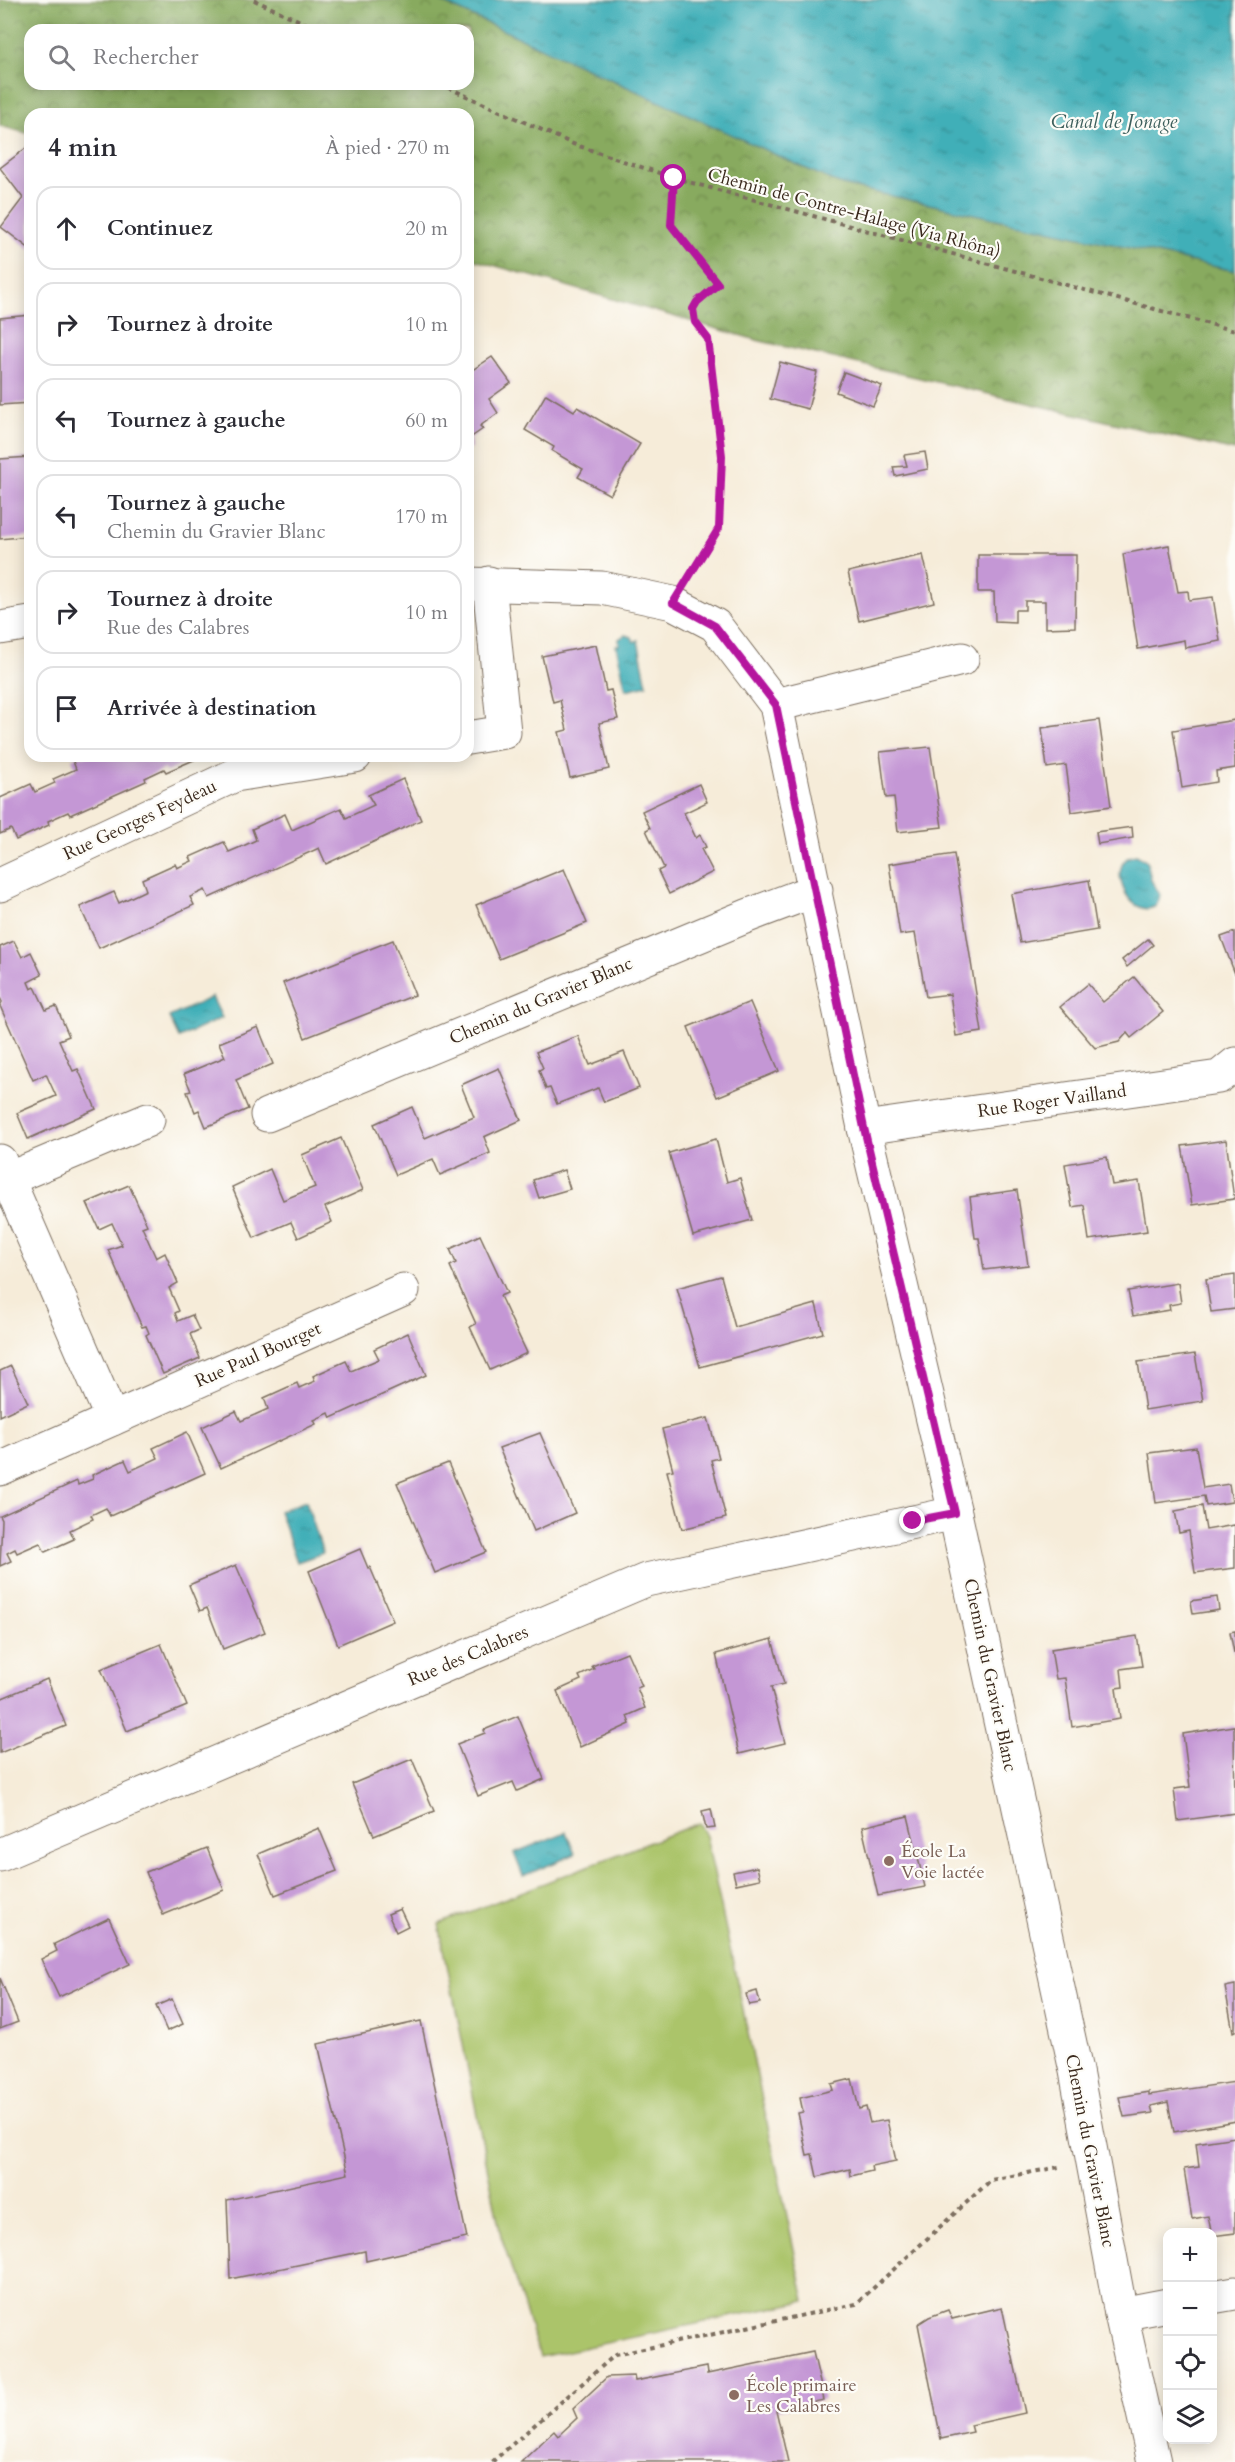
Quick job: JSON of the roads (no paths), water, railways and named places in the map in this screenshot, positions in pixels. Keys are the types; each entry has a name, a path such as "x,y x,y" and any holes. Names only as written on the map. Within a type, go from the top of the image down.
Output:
{"street":[{"name":"Chemin du Gravier Blanc","path":"478,583 602,588 673,603 715,626 776,705 864,1128 955,1513 1076,2071 1121,2314 1155,2462"},
{"path":"474,737 504,732 478,583"},
{"path":"0,628 24,624"},
{"path":"776,705 962,659"},
{"name":"Rue Georges Feydeau","path":"0,885 235,775 317,762"},
{"name":"Chemin du Gravier Blanc","path":"267,1115 747,916 816,890"},
{"name":"Rue Roger Vailland","path":"864,1128 1219,1077 1235,1064"},
{"path":"112,1419 4,1170 148,1120"},
{"name":"Rue Paul Bourget","path":"0,1469 403,1290"},
{"name":"Rue des Calabres","path":"0,1855 646,1580 955,1513"},
{"path":"1217,2296 1235,2293"},
{"path":"1121,2314 1163,2306"}],"water":[{"name":"Canal de Jonage","path":"437,0 1235,0 1235,271 842,185"},
{"path":"625,635 632,637 634,642 638,640 647,685 626,690 616,645 619,645 619,639"},
{"path":"1136,855 1147,861 1151,880 1160,895 1156,906 1146,909 1136,905 1129,898 1120,877 1121,867 1126,859"},
{"path":"212,997 222,1018 179,1038 169,1017"},
{"path":"306,1501 323,1553 297,1562 279,1511"},
{"path":"566,1832 575,1854 523,1876 514,1853"}],"place":[{"name":"École La Voie lactée","path":"889,1861"},
{"name":"École primaire Les Calabres","path":"734,2395"}]}
